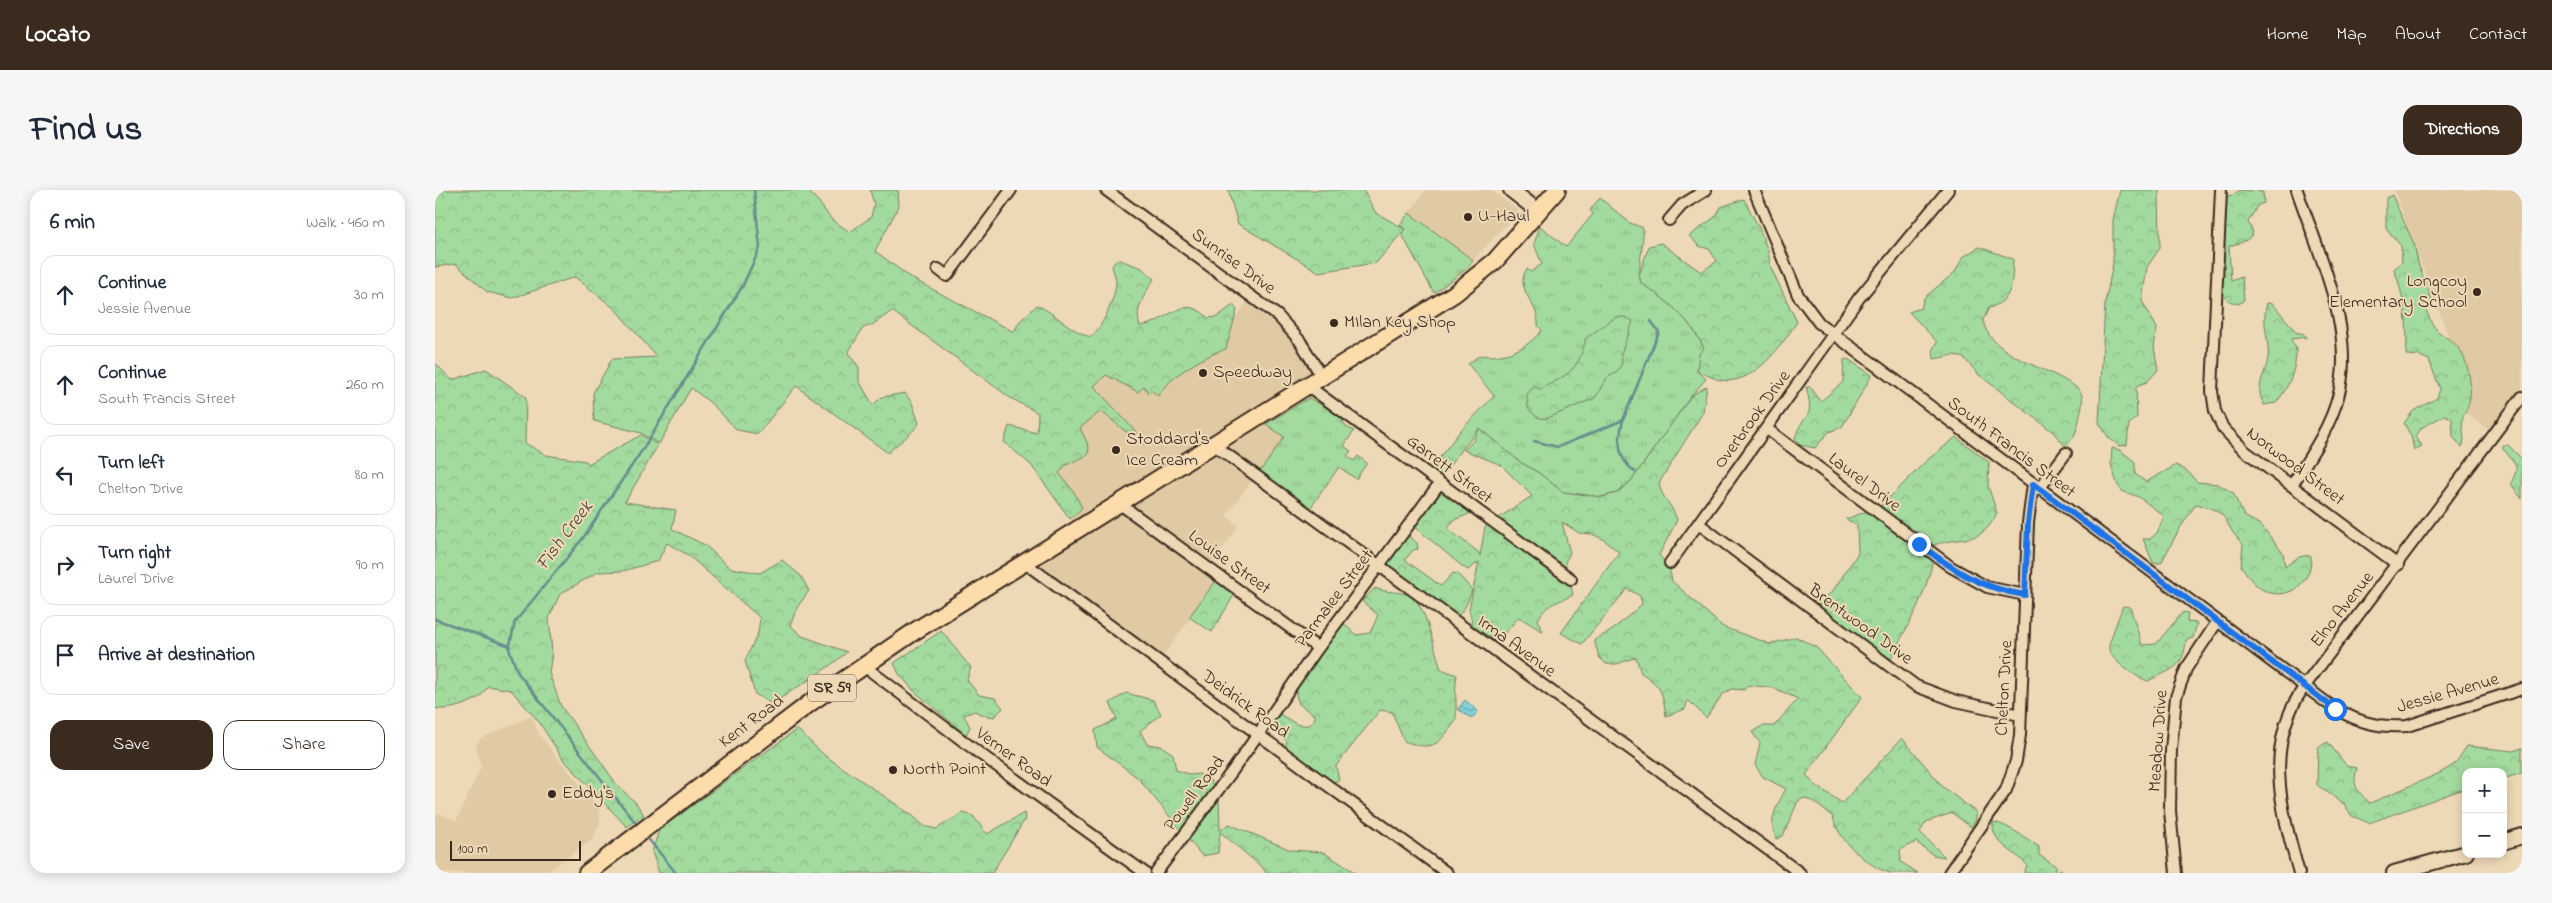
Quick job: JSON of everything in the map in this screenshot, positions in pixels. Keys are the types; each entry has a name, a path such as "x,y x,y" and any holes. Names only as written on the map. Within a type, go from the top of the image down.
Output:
{"main road":[{"name":"SR 59","path":"1025,563 1469,284 1495,261 1557,190"},
{"name":"Kent Road","path":"587,873 810,704 915,631 1025,563"}],"street":[{"path":"938,269 947,276 1011,190"},
{"name":"Sunrise Drive","path":"1106,190 1274,313 1300,341 1322,377"},
{"path":"1511,190 1538,211"},
{"path":"1669,220 1683,205 1706,190"},
{"name":"South Francis Street","path":"1754,190 1798,295 1812,316 1834,336 2304,687"},
{"name":"Overbrook Drive","path":"1670,563 1877,275 1948,190"},
{"name":"Norwood Street","path":"2221,190 2211,373 2215,411 2223,428 2233,440 2398,565"},
{"path":"2293,485 2326,426 2338,400 2344,362 2340,322 2334,299 2297,190"},
{"name":"Garrett Street","path":"1308,386 1439,484 1571,579"},
{"name":"Elno Avenue","path":"2299,873 2283,809 2279,758 2285,721 2304,687 2398,565 2522,397"},
{"name":"Laurel Drive","path":"1767,429 1951,567 1987,588 2025,595"},
{"name":"Irma Avenue","path":"1214,445 1800,873"},
{"path":"2036,486 2066,453"},
{"name":"Parmalee Street","path":"1258,734 1318,648 1439,484"},
{"name":"Chelton Drive","path":"1949,873 2006,790 2016,760 2020,715 2028,523 2036,486"},
{"name":"Louise Street","path":"1120,504 1318,648"},
{"name":"Brentwood Drive","path":"1699,524 1916,686 1956,701 2020,715"},
{"name":"Deidrick Road","path":"1025,563 1447,873"},
{"name":"Meadow Drive","path":"2176,873 2170,812 2171,747 2176,697 2186,669 2217,622"},
{"name":"Verner Road","path":"864,666 871,674 979,754 1145,873"},
{"name":"Jessie Avenue","path":"2304,687 2348,717 2366,724 2387,727 2429,720 2522,689"},
{"name":"Powell Road","path":"1156,873 1258,734"},
{"path":"2507,841 2522,836"},
{"path":"2394,873 2462,854"}],"shaded area":[{"path":"1426,190 1491,190 1519,211 1473,260 1409,213"},
{"name":"Longcoy Elementary School","path":"2394,190 2522,190 2522,397 2495,435 2463,411 2463,376"},
{"path":"1251,296 1270,310 1322,377 1258,418 1284,437 1226,516 1239,526 1209,567 1221,576 1158,663 1025,563 1079,529 1022,454 1091,358 1218,342"},
{"path":"531,716 540,736 599,808 600,823 593,839 546,873 435,873 435,816 438,813 456,821 481,767 476,745 480,739"}],"green space":[{"path":"435,190 807,190 832,220 850,232 871,217 874,204 870,190 898,190 899,206 875,251 911,278 1014,332 1019,322 1037,305 1076,331 1090,337 1099,327 1111,304 1116,282 1112,266 1117,259 1142,268 1154,279 1139,308 1140,326 1150,324 1183,308 1199,311 1208,318 1217,317 1233,305 1237,310 1226,349 1189,367 1171,380 1158,396 1151,390 1148,393 1144,386 1138,392 1106,375 1094,386 1146,443 1142,445 1101,411 1080,428 1089,447 1088,455 1066,465 1059,473 1074,492 1082,508 1070,519 1031,465 1004,442 1009,426 1037,433 1038,413 1009,397 892,311 872,325 863,328 848,353 859,367 859,381 873,405 882,397 905,393 912,403 919,423 913,431 888,453 796,386 758,434 737,430 712,404 691,388 659,444 641,433 594,421 593,393 612,359 657,357 615,309 575,277 512,298 487,292 456,264 435,267"},
{"path":"1228,190 1363,190 1376,213 1405,229 1376,263 1319,272 1238,224"},
{"path":"2120,190 2159,190 2160,248 2147,267 2142,301 2157,328 2154,347 2158,370 2147,382 2136,386 2137,417 2129,424 2127,445 2119,446 2109,438 2099,423 2105,303 2113,264 2113,220"},
{"path":"2240,190 2263,192 2264,203 2258,205 2248,222 2253,232 2249,238 2229,246 2231,281 2242,277 2244,300 2239,304 2228,300 2222,290 2227,196 2233,195"},
{"path":"2392,195 2414,244 2419,266 2432,300 2426,309 2430,319 2434,327 2461,351 2468,369 2471,389 2468,407 2462,421 2464,440 2462,447 2453,437 2452,419 2445,415 2421,428 2416,437 2422,446 2414,450 2411,436 2404,423 2413,411 2437,398 2440,389 2429,360 2420,356 2406,355 2405,312 2401,290 2394,269 2402,262 2401,246 2386,228 2386,198"},
{"path":"1600,198 1630,223 1643,228 1641,283 1677,311 1698,337 1704,348 1697,371 1706,379 1691,396 1632,480 1617,493 1601,497 1563,492 1539,473 1520,462 1479,429 1436,482 1427,474 1461,430 1494,396 1468,364 1480,355 1498,355 1514,351 1536,337 1542,330 1538,326 1538,318 1523,283 1527,269 1531,272 1542,264 1534,244 1540,226 1566,247 1593,214 1590,210"},
{"path":"1744,199 1768,251 1771,268 1797,322 1774,353 1755,371 1732,381 1720,380 1697,371 1699,354 1704,348 1698,337 1677,311 1641,283 1639,275 1649,246 1661,243 1701,272 1717,261 1709,249 1699,246 1689,236 1715,217 1721,207"},
{"path":"1409,213 1473,260 1469,267 1434,293 1401,233 1405,229 1400,225"},
{"path":"1979,247 2013,259 2010,289 2003,300 1989,308 1983,320 1987,331 1994,341 2004,349 2028,363 2063,379 2076,387 2081,393 2082,403 2077,427 2073,438 2065,446 2053,432 1978,374 1964,358 1954,355 1934,359 1933,349 1937,342 1909,312 1921,308 1924,298 1955,272 1963,257"},
{"path":"2267,303 2273,304 2297,333 2302,333 2307,337 2291,339 2296,350 2291,378 2285,391 2276,403 2264,405 2261,399 2260,388 2268,356 2265,318"},
{"path":"1616,317 1625,317 1633,321 1621,354 1622,363 1617,372 1607,378 1595,398 1548,418 1539,418 1534,415 1528,408 1527,394 1534,387 1540,389 1566,375 1580,358 1586,338"},
{"path":"1848,359 1872,375 1842,427 1829,432 1815,448 1800,445 1795,438 1810,406 1806,387 1811,387 1817,398 1821,401 1843,382 1844,360"},
{"path":"435,363 452,380 486,369 526,397 525,443 546,455 586,461 588,464 641,435 658,445 625,502 676,510 672,529 705,545 730,568 760,573 782,560 801,576 809,591 798,606 790,625 802,636 847,652 772,704 755,694 745,661 758,633 760,618 688,555 667,543 658,561 623,571 598,572 560,594 549,618 552,653 549,673 561,706 618,786 636,803 644,815 627,827 563,759 539,722 511,690 488,686 479,697 469,703 445,709 435,708"},
{"path":"1707,386 1703,412 1659,483 1662,493 1677,520 1659,555 1669,567 1672,581 1723,627 1770,644 1796,637 1816,647 1862,697 1806,775 1814,784 1842,803 1902,738 1943,787 1977,813 1971,827 1952,813 1926,822 1920,832 1945,857 1933,855 1916,842 1900,850 1901,862 1918,873 1890,873 1872,865 1847,843 1833,817 1814,802 1804,798 1798,801 1783,836 1776,839 1773,825 1774,813 1786,789 1763,777 1755,765 1760,743 1752,732 1762,726 1774,726 1798,699 1774,688 1748,685 1744,690 1731,689 1722,695 1706,718 1688,700 1685,709 1666,716 1660,690 1641,673 1636,657 1617,664 1606,664 1599,657 1594,640 1611,631 1642,604 1640,596 1627,589 1582,644 1561,633 1619,552 1603,539 1592,534 1579,533 1562,522 1570,553 1565,562 1573,595 1553,604 1541,614 1538,620 1543,632 1519,617 1497,642 1473,627 1469,609 1479,562 1468,570 1414,526 1440,489 1467,507 1469,514 1454,520 1448,529 1478,552 1480,556 1485,527 1532,496 1501,465 1464,450 1474,440 1479,428 1520,462 1539,473 1563,492 1601,497 1617,493 1632,480 1691,396"},
{"path":"1309,398 1338,414 1346,427 1354,431 1344,446 1351,451 1347,456 1354,461 1358,456 1367,463 1356,479 1339,467 1309,510 1259,473 1284,437 1266,424"},
{"path":"1956,437 1989,462 1988,486 1997,513 1985,531 1978,535 1934,545 1933,560 1919,604 1891,659 1816,605 1832,592 1858,553 1857,526 1846,519 1881,506 1926,461"},
{"path":"2502,445 2508,445 2522,459 2522,499 2511,484 2516,471 2515,464"},
{"path":"2112,448 2120,450 2135,462 2135,474 2146,482 2176,465 2187,471 2197,482 2218,484 2233,493 2244,516 2261,525 2283,553 2285,567 2300,557 2311,556 2307,577 2293,590 2284,593 2275,594 2265,591 2256,585 2241,566 2243,544 2236,537 2222,515 2208,507 2196,504 2180,528 2161,563 2153,563 2143,539 2150,539 2157,533 2164,516 2139,497 2122,491 2117,484 2111,464"},
{"path":"1404,532 1417,543 1418,549 1413,550 1405,560 1441,586 1453,573 1458,574 1472,590 1458,616 1454,618 1379,566"},
{"path":"1217,579 1236,592 1212,632 1189,617"},
{"path":"1375,588 1409,595 1420,606 1429,628 1441,669 1457,675 1456,720 1438,742 1429,746 1423,746 1404,741 1392,712 1380,710 1336,766 1339,780 1333,782 1284,749 1287,742 1277,732 1269,731 1268,725 1278,713 1298,725 1310,725 1316,716 1299,704 1296,695 1298,682 1342,622 1356,635 1370,633 1378,615 1362,601"},
{"path":"2123,606 2130,607 2142,645 2156,644 2183,612 2188,613 2187,622 2197,623 2193,638 2186,640 2185,650 2175,667 2148,681 2131,672 2113,657 2109,647"},
{"path":"941,631 971,667 967,680 979,695 995,698 1003,708 994,717 982,715 975,711 964,715 970,727 966,735 914,691 899,674 894,663"},
{"path":"1126,693 1153,700 1161,714 1140,731 1147,744 1161,746 1173,754 1176,770 1191,775 1199,774 1210,780 1219,797 1220,831 1229,824 1291,850 1323,852 1356,873 1266,873 1263,868 1220,832 1218,853 1202,856 1138,778 1097,747 1095,730 1117,719 1110,703"},
{"path":"797,729 824,755 913,816 924,826 936,829 963,813 973,816 987,834 1024,813 1025,819 992,873 659,873 652,852 659,830"},
{"path":"2328,742 2346,765 2357,768 2355,784 2370,803 2440,773 2455,764 2467,746 2513,751 2522,748 2522,773 2507,778 2507,768 2462,768 2462,789 2369,823 2352,816 2344,804 2317,785 2318,747"},
{"path":"1993,822 2023,836 2039,847 2039,855 2057,867 2055,870 2058,872 2060,869 2062,870 2061,873 2024,873 2027,865 1999,841 1993,830"}],"water":[{"path":"1465,700 1478,711 1472,719 1458,709"}],"waterway":[{"name":"Fish Creek","path":"638,826 518,673 509,649 515,622 583,538 643,449 743,285 760,248 754,190"},
{"path":"1635,472 1624,461 1620,449 1620,435 1623,420 1659,332 1651,321"},
{"path":"1534,441 1558,447 1623,420"},
{"path":"435,619 510,646"},
{"name":"Fish Creek","path":"646,836 676,873"}],"place":[{"name":"U-Haul","path":"1468,217"},
{"name":"Longcoy Elementary School","path":"2477,292"},
{"name":"MIlan Key Shop","path":"1334,323"},
{"name":"Speedway","path":"1203,373"},
{"name":"Stoddard's Ice Cream","path":"1116,450"},
{"name":"North Point","path":"893,770"},
{"name":"Eddy's","path":"552,794"}],"route":[{"path":"1919,544 1951,567 1987,588 2025,595 2028,523 2033,484 2335,709"}]}
